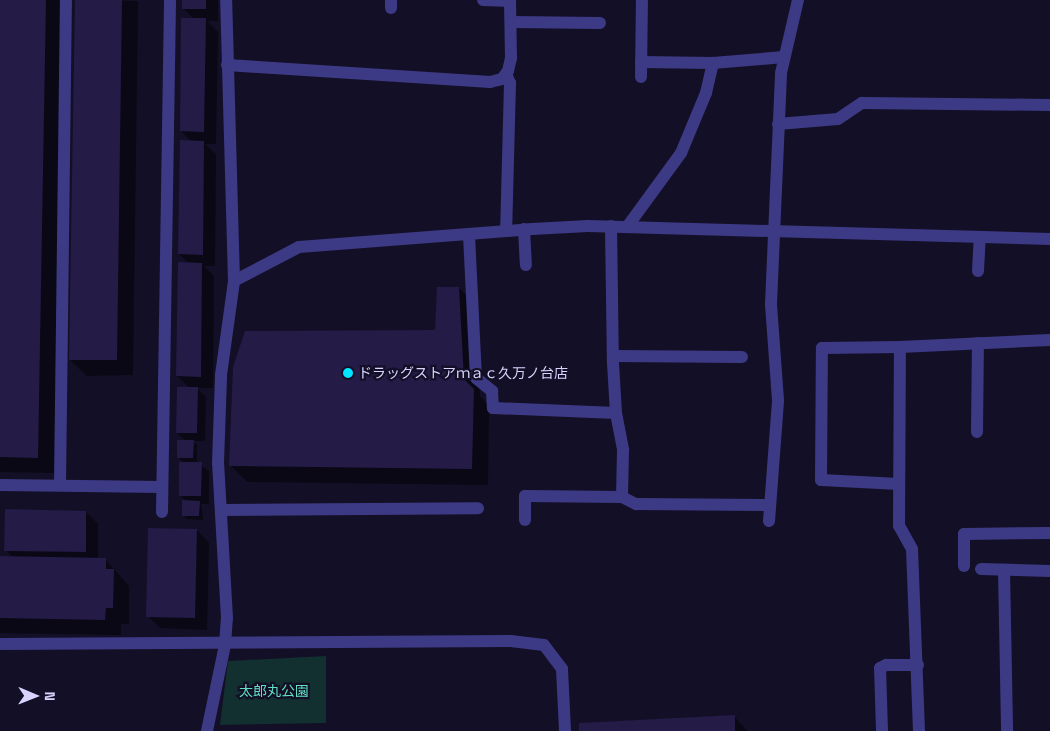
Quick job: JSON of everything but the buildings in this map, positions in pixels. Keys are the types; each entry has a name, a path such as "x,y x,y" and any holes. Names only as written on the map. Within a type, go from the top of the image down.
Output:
{"street":[{"path":"60,485 66,0"},
{"path":"162,512 170,0"},
{"path":"207,731 225,645 227,618 218,463 221,375 234,281 226,0"},
{"path":"227,65 490,82 502,79 506,74 511,58 510,1 483,0"},
{"path":"641,77 642,0"},
{"path":"769,521 778,400 771,304 778,124 784,57 798,0"},
{"path":"511,22 600,23"},
{"path":"641,62 713,63 784,57"},
{"path":"628,227 681,153 706,93 713,63"},
{"path":"506,74 510,82 506,231"},
{"path":"778,124 838,119 862,103 1050,105"},
{"path":"234,281 299,247 469,235 524,229 611,226 1050,239"},
{"path":"611,226 613,356 616,413 623,450 622,497"},
{"path":"524,229 526,265"},
{"path":"469,235 476,378 492,391 493,408 616,413"},
{"path":"978,271 980,237"},
{"path":"899,484 821,480 822,348 900,347 1050,340"},
{"path":"977,432 978,343"},
{"path":"900,347 899,526 912,549 920,731"},
{"path":"613,356 742,357"},
{"path":"0,485 162,487"},
{"path":"525,520 525,496 622,497 636,504 770,505"},
{"path":"221,510 478,508"},
{"path":"964,566 964,534 1050,533"},
{"path":"981,569 1050,571"},
{"path":"1004,570 1007,731"},
{"path":"0,644 225,645 511,641 544,645 562,669 565,731"},
{"path":"882,731 880,668 886,665 918,665"}],"green space":[{"name":"太郎丸公園","path":"326,656 326,723 220,725 228,661"}],"place":[{"name":"ドラッグストアｍａｃ久万ノ台店","path":"348,373"}]}
